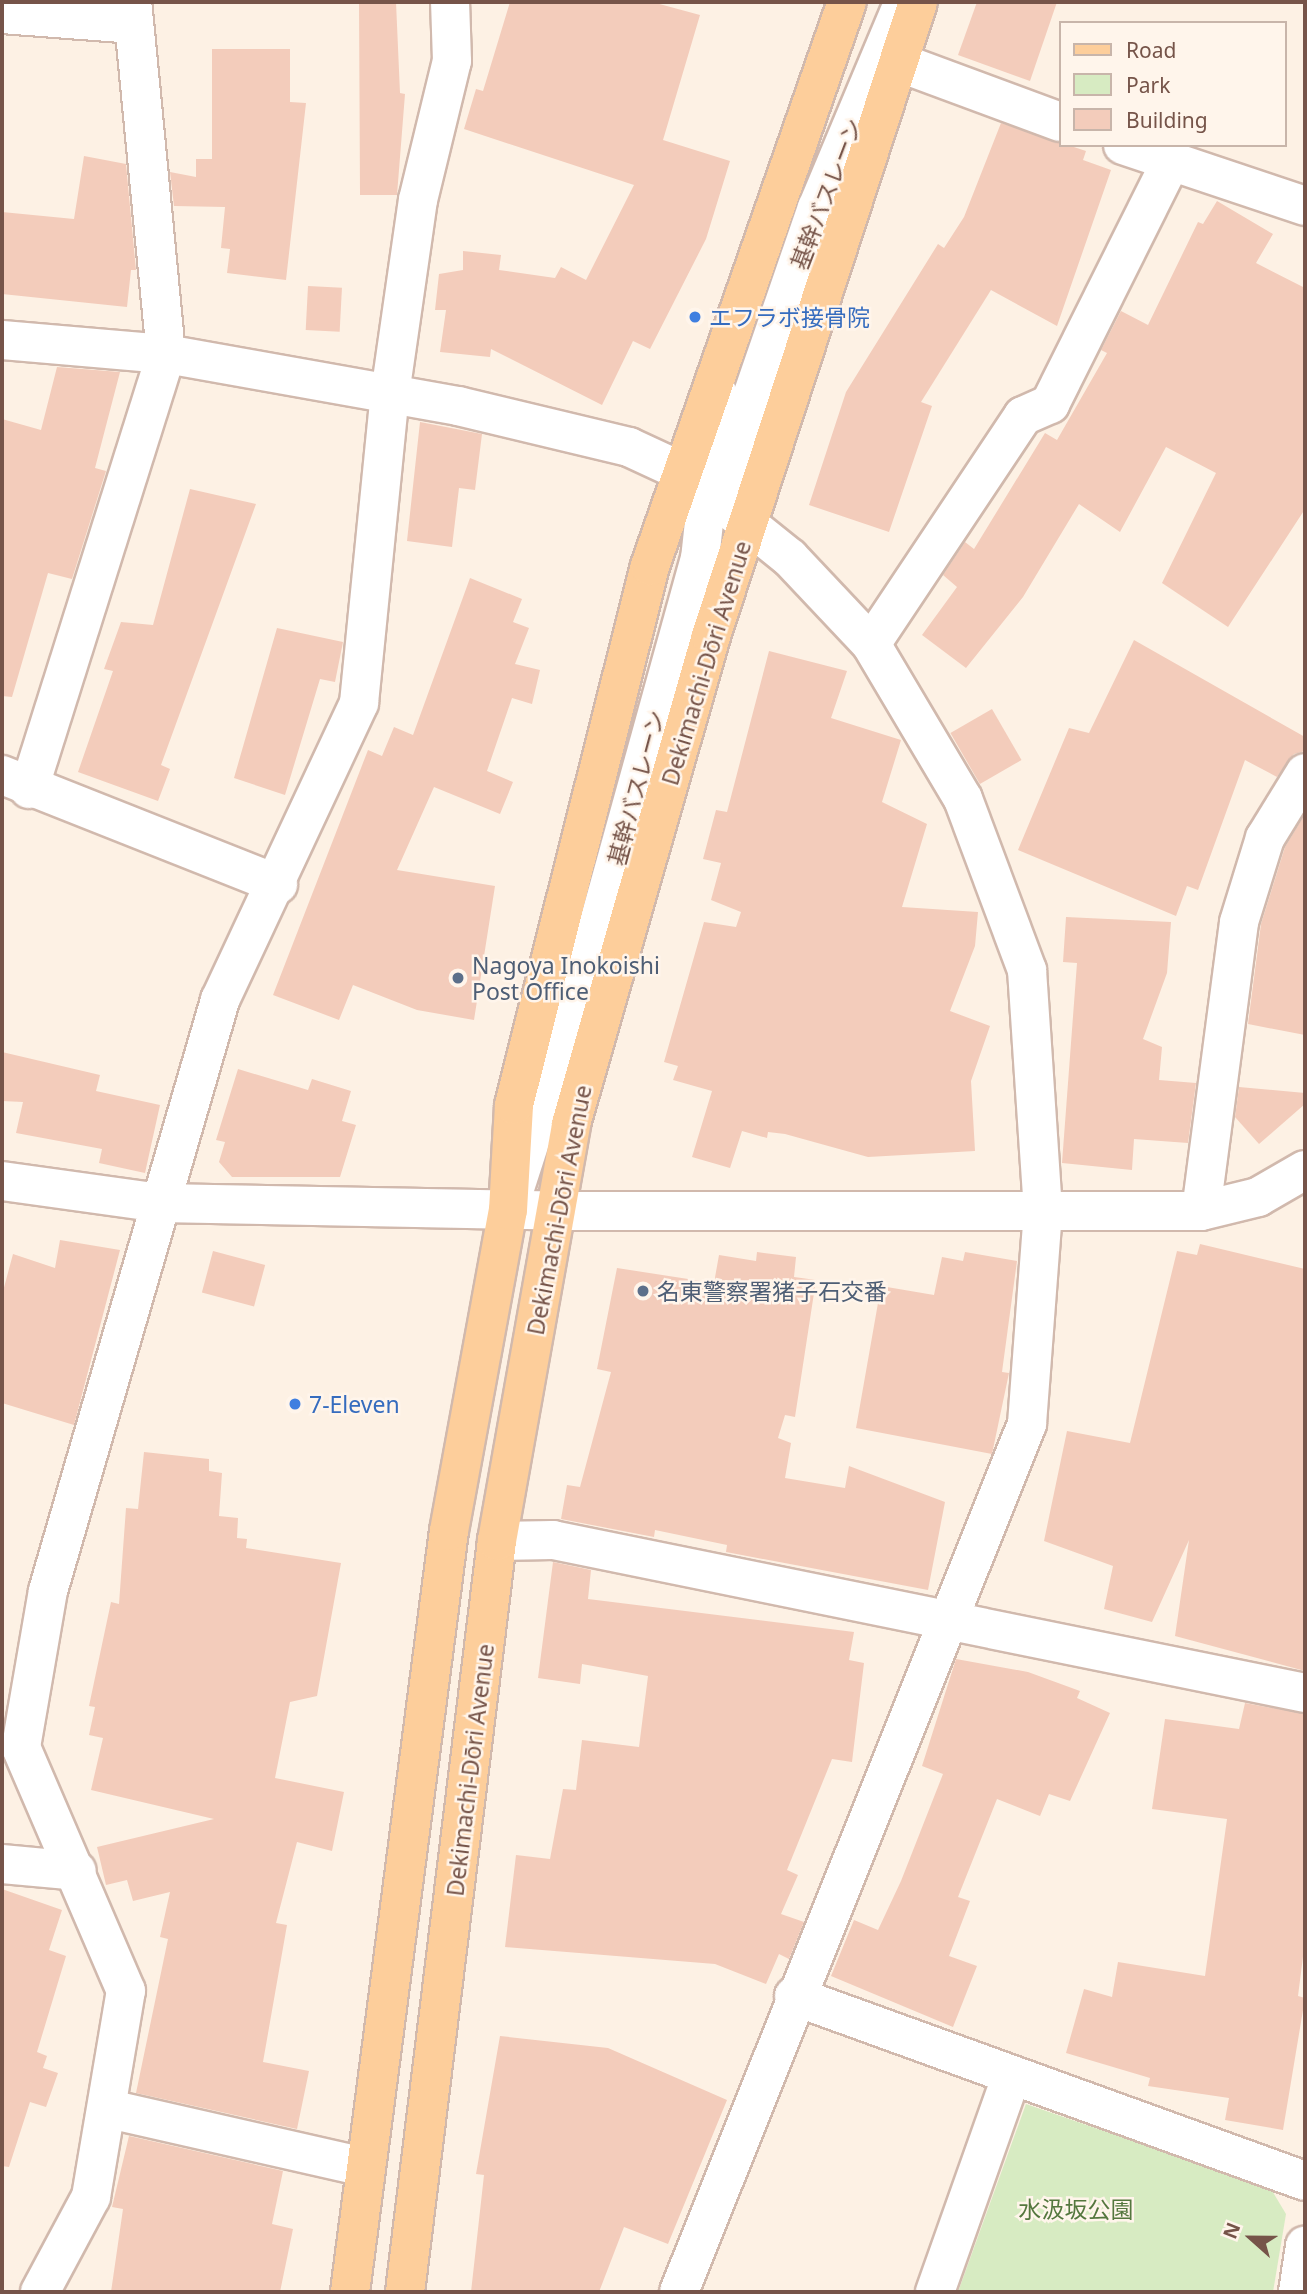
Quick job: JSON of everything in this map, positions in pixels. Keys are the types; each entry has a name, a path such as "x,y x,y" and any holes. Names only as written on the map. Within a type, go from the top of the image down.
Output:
{"main road":[{"name":"Dekimachi-Dōri Avenue","path":"405,2292 497,1541 571,1124 711,636 723,358 847,2"},
{"name":"Dekimachi-Dōri Avenue","path":"350,2292 449,1531 508,1210 517,1092 624,652 718,497 898,62 918,2"}],"street":[{"path":"40,2292 91,2197 126,1991 21,1747 48,1591 220,1000 278,884 359,703 390,394 418,200 452,61 450,2"},
{"name":"基幹バスレーン","path":"718,497 817,208 904,2"},
{"path":"2,14 133,13 166,354 15,782 278,884"},
{"path":"898,62 1058,121"},
{"path":"1128,147 1305,206"},
{"path":"871,644 1023,416 1050,404 1170,163"},
{"path":"2,340 166,354 390,394 629,447 718,497 871,644 963,799 1027,970 1044,1211 1027,1424 946,1616 679,2292"},
{"path":"1201,1211 1238,922 1265,838 1305,773"},
{"path":"2,1181 160,1203 508,1210 1201,1211 1258,1197 1305,1170"},
{"path":"497,1541 553,1540 946,1616 1305,1693"},
{"path":"2,1864 76,1871"},
{"path":"794,1996 1305,2181"},
{"path":"934,2292 1012,2075"},
{"path":"108,2109 365,2167"},
{"path":"1298,2292 1305,2246"}],"green space":[{"name":"水汲坂公園","path":"1026,2104 1271,2189 1286,2214 1273,2292 958,2292"}],"building":[{"path":"359,2 396,2 400,93 405,94 397,195 360,195"},
{"path":"510,2 652,2 700,15 663,140 730,161 706,239 650,349 633,341 602,405 491,349 490,357 440,352 446,310 435,310 439,274 463,270 463,251 501,255 499,270 555,278 561,267 586,280 634,185 464,129 476,89 483,91"},
{"path":"977,2 1057,2 1030,81 958,55"},
{"path":"212,49 290,49 290,102 306,103 286,280 227,273 230,249 221,248 225,207 174,206 170,172 196,177 196,159 212,159"},
{"path":"1001,123 1058,142 1058,147 1074,147 1086,151 1083,160 1111,170 1057,326 991,290 921,402 932,406 889,532 809,505 846,392 938,244 944,248 964,217"},
{"path":"84,156 126,164 136,270 131,270 127,307 2,294 2,212 74,219"},
{"path":"1217,201 1273,234 1256,263 1305,288 1305,509 1228,627 1162,583 1216,473 1166,447 1120,532 1079,504 1023,597 966,668 922,635 957,587 943,575 965,542 974,549 1045,433 1057,440 1107,353 1101,350 1121,311 1148,325 1198,222 1203,224"},
{"path":"308,286 342,288 340,332 306,330"},
{"path":"57,367 120,372 95,468 106,471 72,579 48,573 12,697 2,696 2,419 41,430"},
{"path":"420,422 482,434 475,490 459,488 452,547 407,541"},
{"path":"190,489 256,504 161,765 170,769 158,801 78,772 113,671 104,669 121,622 153,625"},
{"path":"470,578 522,599 513,622 529,628 515,664 540,670 532,704 512,698 487,771 513,782 500,814 434,787 397,870 495,886 474,1020 417,1010 353,985 339,1020 273,995 368,750 382,756 394,727 413,735"},
{"path":"277,628 343,642 335,682 320,679 285,795 234,778"},
{"path":"1134,640 1305,737 1305,751 1294,754 1277,777 1245,760 1198,890 1187,886 1176,916 1018,850 1069,728 1089,733"},
{"path":"769,651 847,671 831,718 901,740 882,802 927,824 902,907 978,912 975,946 950,1011 990,1026 971,1081 975,1151 868,1157 785,1134 768,1132 767,1138 742,1131 730,1168 692,1157 712,1091 673,1080 678,1066 664,1062 704,922 736,927 741,912 711,900 721,863 703,859 716,810 727,812"},
{"path":"992,709 1022,760 980,784 950,733"},
{"path":"1305,814 1305,1035 1248,1024 1261,924 1285,847"},
{"path":"1066,917 1171,922 1167,973 1143,1039 1162,1047 1159,1080 1196,1083 1188,1143 1134,1139 1132,1170 1062,1163 1077,963 1063,962"},
{"path":"2,1052 100,1075 96,1091 160,1105 145,1173 99,1163 102,1149 16,1133 23,1102 2,1101"},
{"path":"238,1069 308,1090 312,1079 351,1091 342,1121 356,1125 340,1177 232,1177 219,1162 225,1142 216,1140"},
{"path":"1239,1087 1305,1093 1305,1104 1259,1144 1235,1117"},
{"path":"60,1240 120,1250 74,1425 2,1403 2,1295 13,1254 55,1268"},
{"path":"1200,1244 1305,1269 1305,1671 1175,1636 1189,1540 1152,1622 1104,1609 1113,1566 1044,1541 1067,1431 1130,1443 1177,1251 1197,1255"},
{"path":"213,1251 265,1265 254,1307 202,1293"},
{"path":"757,1252 796,1257 794,1277 816,1280 795,1417 785,1415 778,1438 791,1443 785,1478 845,1488 849,1466 945,1502 928,1590 726,1552 727,1545 655,1530 654,1537 561,1519 567,1485 580,1487 611,1372 597,1369 617,1268 714,1283 719,1255 756,1261"},
{"path":"965,1252 1017,1261 1002,1372 1009,1373 992,1454 856,1428 881,1286 934,1295 942,1257 963,1261"},
{"path":"144,1452 209,1459 209,1471 222,1473 219,1516 238,1518 237,1538 247,1539 246,1548 341,1563 317,1696 290,1702 275,1778 344,1792 332,1851 297,1842 276,1923 287,1925 263,2062 309,2071 297,2129 136,2093 168,1939 160,1937 170,1892 133,1901 127,1880 106,1885 97,1847 214,1819 91,1790 103,1738 89,1735 95,1707 89,1706 111,1602 119,1604 126,1508 138,1509"},
{"path":"553,1562 591,1570 588,1599 854,1632 849,1660 864,1663 852,1762 832,1759 787,1870 798,1875 781,1914 804,1922 789,1959 779,1954 766,1984 715,1964 505,1947 516,1855 550,1859 563,1789 576,1790 582,1740 639,1747 648,1676 582,1664 580,1684 538,1678"},
{"path":"956,1659 1028,1672 1080,1691 1077,1698 1110,1713 1070,1801 1049,1794 1040,1816 997,1799 958,1897 970,1901 949,1956 977,1966 953,2027 831,1976 854,1920 878,1930 901,1881 943,1774 922,1766"},
{"path":"1245,1703 1305,1714 1305,1941 1298,1996 1305,1998 1283,2130 1225,2120 1229,2098 1148,2086 1150,2078 1066,2053 1084,1989 1112,1997 1118,1962 1205,1976 1227,1819 1152,1809 1165,1719 1239,1729"},
{"path":"2,1889 62,1910 49,1950 66,1956 37,2052 47,2056 43,2068 58,2073 46,2107 30,2102 9,2167 2,2166"},
{"path":"500,2036 608,2048 727,2100 668,2244 624,2227 599,2292 471,2292 484,2175 476,2174"},
{"path":"129,2136 283,2171 272,2224 293,2229 280,2292 111,2292 123,2209 112,2207"}],"place":[{"name":"エフラボ接骨院","path":"695,317"},
{"name":"Nagoya Inokoishi Post Office","path":"458,978"},
{"name":"名東警察署猪子石交番","path":"643,1291"},
{"name":"7-Eleven","path":"295,1404"}]}
